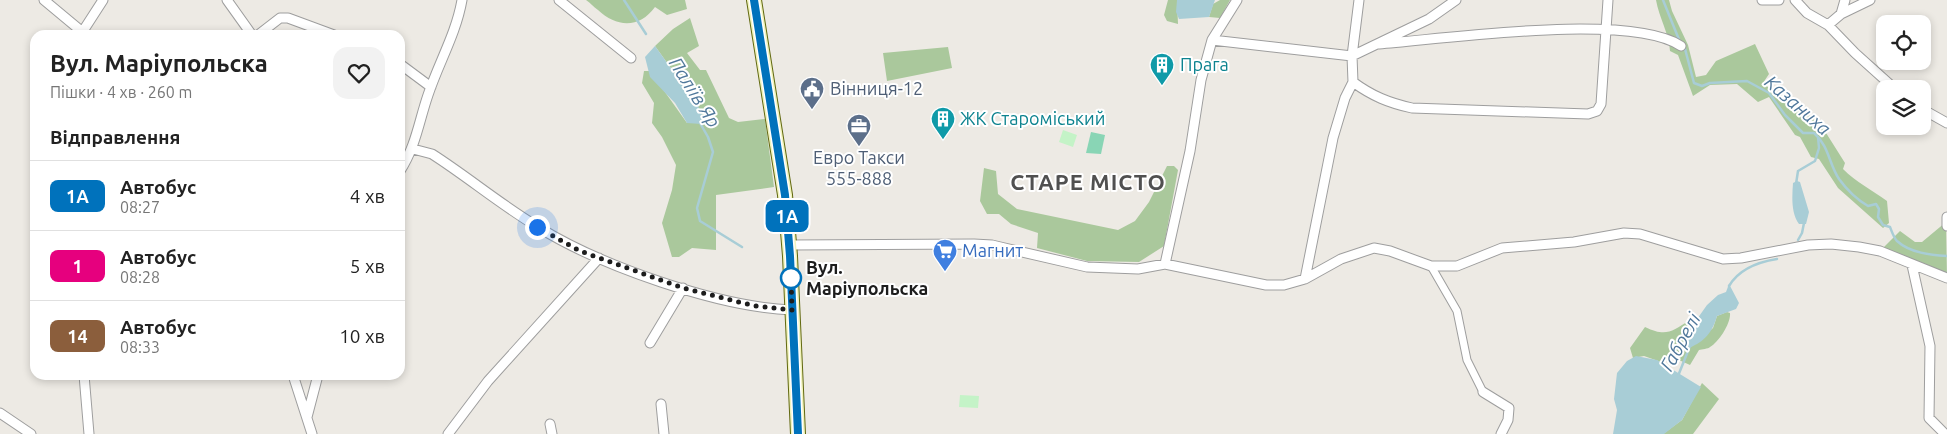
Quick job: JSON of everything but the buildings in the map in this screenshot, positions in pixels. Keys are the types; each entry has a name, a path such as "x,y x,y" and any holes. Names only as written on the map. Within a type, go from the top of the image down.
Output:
{"main road":[{"path":"754,0 783,177 790,245 798,434"}],"street":[{"path":"44,0 80,30"},
{"path":"86,30 103,0"},
{"path":"227,0 248,30"},
{"path":"405,161 412,149 431,87 454,36 462,0"},
{"path":"559,0 631,58"},
{"path":"1165,264 1190,151 1196,103 1212,40 1237,0"},
{"path":"1305,279 1333,138 1345,98 1353,82 1352,56 1359,0"},
{"path":"1212,40 1352,56 1365,48 1379,44 1429,19 1456,0"},
{"path":"1353,82 1368,93 1387,102 1412,108 1588,114 1597,111 1601,104 1608,0"},
{"path":"1762,0 1780,0"},
{"path":"1795,0 1807,13 1828,25 1885,80"},
{"path":"1841,14 1846,0"},
{"path":"1828,25 1841,14 1870,0"},
{"path":"264,30 280,18 288,18 320,30"},
{"path":"1379,44 1538,31 1605,29 1656,36 1672,40 1681,46"},
{"path":"405,68 431,87"},
{"path":"1931,114 1947,122"},
{"path":"412,149 432,154 537,227 580,251 683,288 755,306 792,310"},
{"path":"1947,217 1947,226"},
{"path":"790,245 956,243 992,245 1087,267 1138,269 1165,264 1266,285 1284,285 1305,279 1341,259 1374,248 1390,250 1431,266 1457,266 1502,248 1574,242 1624,233 1640,234 1723,259 1782,251 1808,245 1859,247 1880,251 1947,278"},
{"path":"448,434 488,381 599,258"},
{"path":"1912,265 1930,346 1930,418 1945,434"},
{"path":"1431,266 1457,311 1468,360 1483,392 1509,408 1508,420 1501,434"},
{"path":"650,343 683,288"},
{"path":"84,380 88,434"},
{"path":"295,380 312,434"},
{"path":"307,417 317,380"},
{"path":"661,404 664,434"},
{"path":"0,414 31,434"}],"green space":[{"path":"586,0 685,0 687,9 667,15 655,7 642,19 628,23 605,16"},
{"path":"1168,0 1177,0 1178,24 1167,21 1164,15"},
{"path":"1220,0 1230,0 1220,18 1209,17 1213,4"},
{"path":"1656,0 1669,0 1672,11 1688,45 1696,77 1706,75 1716,61 1755,44 1769,74 1763,83 1775,93 1780,92 1795,109 1816,117 1845,163 1843,169 1887,201 1889,223 1883,228 1838,188 1819,159 1811,157 1800,137 1795,135 1769,97 1758,102 1737,84 1710,85 1693,96 1678,55 1670,51 1668,38"},
{"path":"690,18 699,46 687,53 700,70 706,70 729,118 738,122 765,119 774,187 716,195 716,250 692,248 679,257 672,257 662,223 672,190 676,165 662,137 652,123 654,103 642,83 644,71 650,71 687,123 698,106 655,46 673,29"},
{"path":"948,47 952,68 887,81 883,53"},
{"path":"1063,130 1077,135 1073,147 1059,142"},
{"path":"1091,132 1105,135 1101,154 1086,153"},
{"path":"1167,166 1174,166 1178,170 1164,246 1139,262 1087,261 1037,248 1038,233 1011,224 999,214 987,214 980,201 984,168 996,171 998,194 1017,209 1118,230 1135,221 1149,202"},
{"path":"1946,222 1947,278 1880,251 1900,231 1915,242 1922,242"},
{"path":"1727,312 1730,313 1730,317 1721,337 1709,348 1699,350 1690,365 1670,356 1661,362 1644,356 1633,358 1630,348 1645,327 1658,332 1668,332 1690,320 1695,322 1685,342 1689,348 1713,328 1717,316"},
{"path":"1702,383 1719,399 1693,434 1663,434 1682,420"},
{"path":"960,395 979,396 978,408 959,407"}],"water":[{"path":"1177,0 1215,0 1209,17 1179,19 1176,12"},
{"path":"655,46 698,106 705,121 701,124 687,123 675,103 650,77 645,57"},
{"path":"1800,182 1809,212 1806,224 1799,224 1793,210 1793,183"},
{"path":"1729,284 1739,303 1736,309 1717,316 1707,336 1689,348 1685,342 1690,329 1707,305 1718,295 1726,292"},
{"path":"1636,356 1657,360 1701,387 1682,420 1664,434 1613,434 1617,410 1614,399 1617,373 1627,361"}],"waterway":[{"name":"Паліїв Яр","path":"624,0 646,34"},
{"name":"Казаниха","path":"1663,0 1680,42"},
{"name":"Казаниха","path":"1684,45 1694,83 1702,86 1710,83 1747,81 1769,93 1785,115 1803,133 1814,133 1819,138 1839,179 1849,191 1868,206 1876,204 1879,209 1878,217 1883,225 1890,227 1897,241 1914,251 1947,256"},
{"name":"Паліїв Яр","path":"700,123 708,137 713,152 697,208 700,221 742,247"},
{"name":"Габрелі","path":"1796,184 1798,171 1815,161 1819,148 1818,137"},
{"name":"Габрелі","path":"1798,240 1804,223"},
{"name":"Габрелі","path":"1729,286 1738,275 1750,267 1777,259"},
{"name":"Габрелі","path":"1678,376 1690,346"}],"bus line":[{"name":"1А","path":"754,0 785,195 790,256 798,434"}],"place":[{"name":"Прага","path":"1162,86"},
{"name":"Вінниця-12","path":"812,110"},
{"name":"ЖК Староміський","path":"943,140"},
{"name":"Евро Такси 555-888","path":"859,147"},
{"name":"Магнит","path":"945,272"},
{"name":"Вул. Маріупольска","path":"791,278"}],"district":[{"name":"СТАРЕ МІСТО","path":"1088,182"}],"route":[{"path":"537,227 580,251 599,258 683,288 755,306 792,310 791,278"}]}
